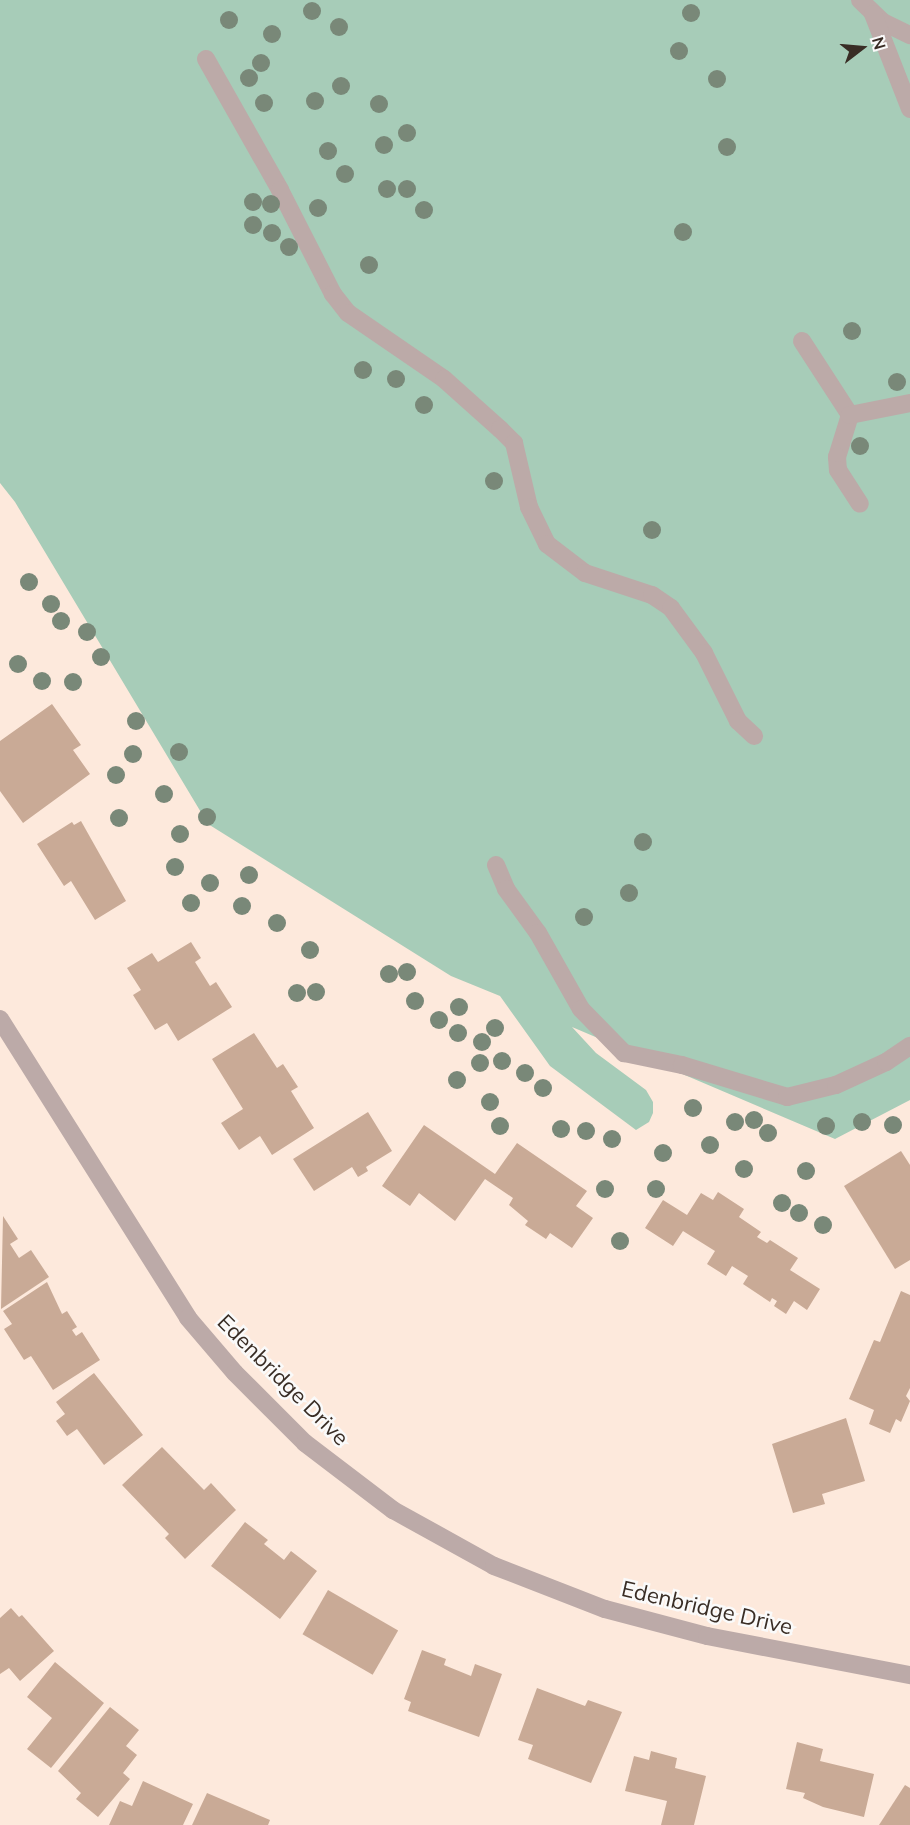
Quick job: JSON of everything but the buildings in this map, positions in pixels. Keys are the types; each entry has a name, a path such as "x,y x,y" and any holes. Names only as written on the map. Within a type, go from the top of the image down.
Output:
{"street":[{"path":"860,0 873,14 910,35"},
{"path":"873,14 910,109"},
{"path":"206,59 280,190 333,294 348,313 444,379 514,443 529,507 547,544 585,573 652,595 671,608 704,653 738,721 754,736"},
{"path":"802,341 850,415"},
{"path":"850,415 910,403"},
{"path":"850,415 837,457 838,470 860,504"},
{"path":"496,865 506,889 538,933 581,1009 624,1053 682,1065 787,1097 836,1085 910,1046"},
{"name":"Edenbridge Drive","path":"0,1019 188,1318 235,1373 306,1443 393,1510 494,1566 605,1609 707,1636 910,1675"}],"green space":[{"path":"0,0 910,0 910,1100 835,1139 572,1027 596,1053 646,1090 653,1102 653,1113 649,1122 636,1130 550,1066 500,996 451,976 208,824 15,502 0,483"}]}
